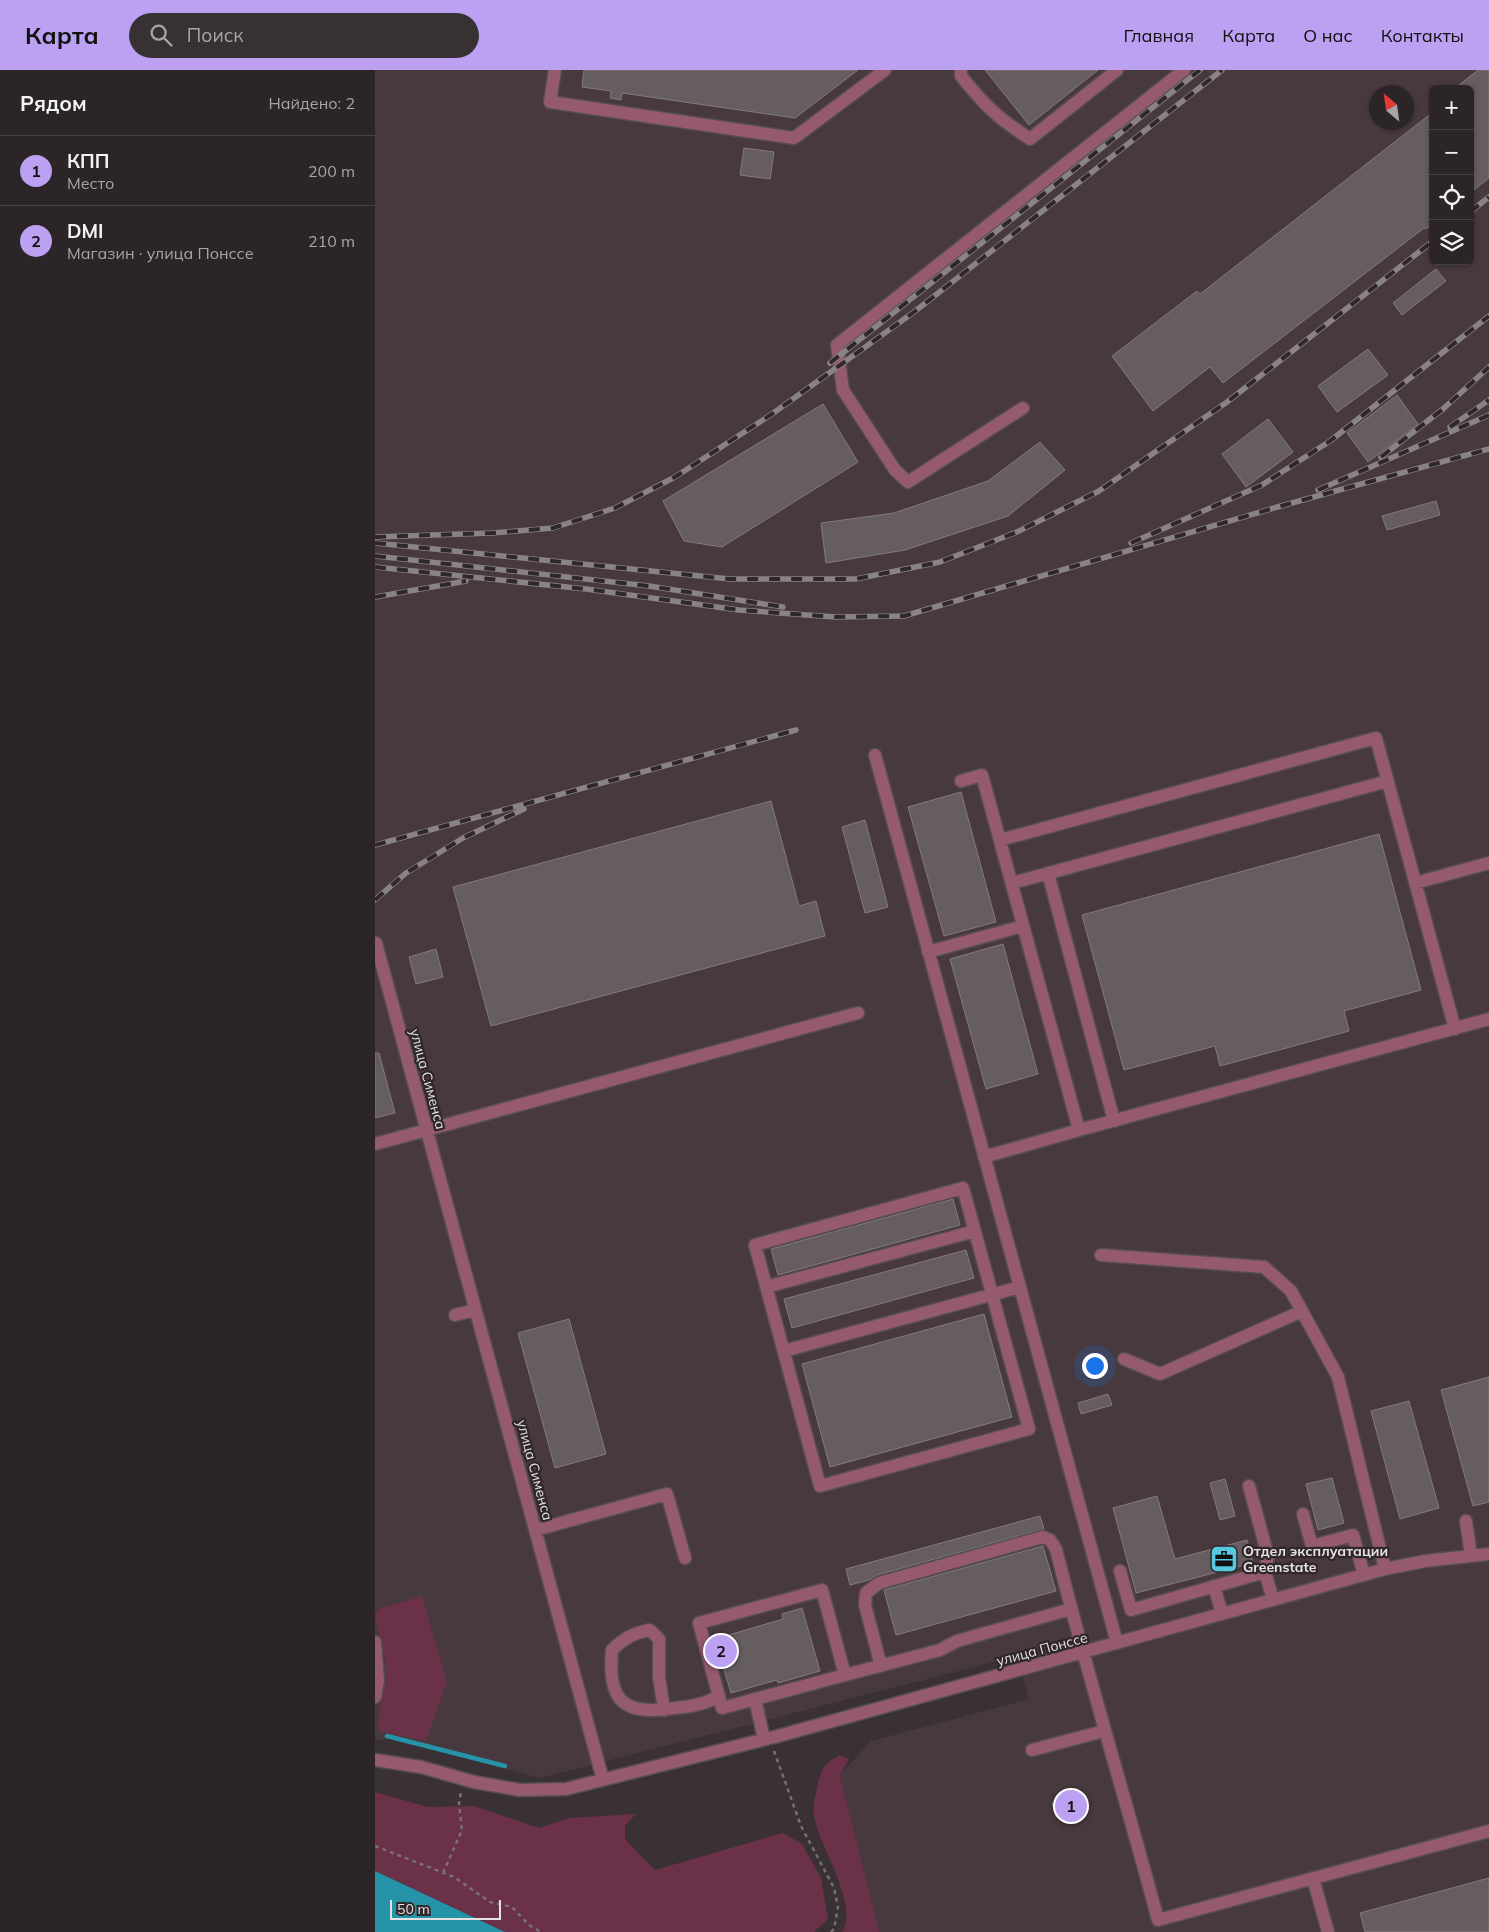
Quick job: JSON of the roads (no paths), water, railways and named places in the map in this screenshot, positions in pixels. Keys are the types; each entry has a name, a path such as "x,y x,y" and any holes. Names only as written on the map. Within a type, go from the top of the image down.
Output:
{"street":[{"path":"555,70 550,102 794,138 885,70"},
{"path":"961,70 961,76 998,118 1030,139 1117,70"},
{"path":"1023,408 908,482 895,470 843,390 837,345 1184,70"},
{"path":"1000,840 1377,738 1455,1029"},
{"path":"875,755 1117,1644"},
{"path":"961,781 982,775 1079,1130"},
{"path":"1012,883 1388,781"},
{"path":"1415,883 1489,863"},
{"path":"1048,874 1115,1121"},
{"path":"928,952 1023,926"},
{"name":"улица Сименса","path":"376,943 378,964 427,1130 603,1780"},
{"path":"375,1144 858,1013"},
{"path":"984,1157 1489,1020"},
{"path":"963,1188 1029,1429 820,1486 766,1288 755,1245 963,1188"},
{"path":"766,1288 975,1231"},
{"path":"1101,1255 1264,1267 1291,1291 1338,1377 1385,1569"},
{"path":"784,1351 1020,1287"},
{"path":"455,1315 475,1310"},
{"path":"1124,1359 1160,1374 1301,1312"},
{"path":"1249,1486 1269,1556 1265,1572 1273,1600"},
{"path":"535,1530 667,1494 685,1558"},
{"path":"1303,1514 1312,1546 1353,1535 1364,1575"},
{"path":"1466,1521 1471,1555"},
{"path":"881,1666 865,1605 866,1593 879,1582 1043,1537 1050,1540 1056,1550 1082,1653 1129,1811 1158,1920 1489,1831"},
{"name":"улица Понссе","path":"603,1780 1117,1644 1385,1569 1471,1555 1489,1554"},
{"path":"1121,1571 1131,1610 1265,1572"},
{"path":"1214,1586 1223,1614"},
{"path":"845,1675 822,1590 699,1623 722,1708 940,1650 957,1641 1071,1609"},
{"path":"664,1710 659,1678 659,1639 650,1630 634,1633 622,1640 612,1650 610,1668 612,1682 621,1701 634,1710 655,1712 704,1704 719,1696"},
{"path":"375,1642 378,1681 375,1696"},
{"path":"755,1699 767,1738"},
{"path":"1032,1750 1104,1731"},
{"path":"375,1760 421,1767 459,1778 520,1790 567,1789 603,1780"},
{"path":"1313,1878 1328,1932"}],"water":[{"path":"375,1871 505,1932 375,1932"}],"waterway":[{"path":"387,1736 505,1766"}],"railway":[{"path":"830,363 1200,70"},
{"path":"375,537 492,533 553,528 615,508 675,477 772,414 914,312 1222,70"},
{"path":"1474,209 1489,197"},
{"path":"375,543 730,579 856,579 940,562 1017,532 1099,491 1227,402 1429,244"},
{"path":"1131,543 1262,485 1330,441 1489,316"},
{"path":"1381,457 1443,409 1489,367"},
{"path":"1450,427 1489,400"},
{"path":"1318,490 1489,415"},
{"path":"375,567 586,589 739,610 835,617 904,616 1281,506 1489,449"},
{"path":"375,556 649,586 783,607"},
{"path":"375,597 466,581"},
{"path":"375,845 796,730"},
{"path":"375,900 406,873 463,838 524,809"}],"place":[{"name":"Отдел эксплуатации Greenstate","path":"1224,1559"},
{"name":"DMI","path":"721,1651"},
{"name":"КПП","path":"1071,1806"}]}
